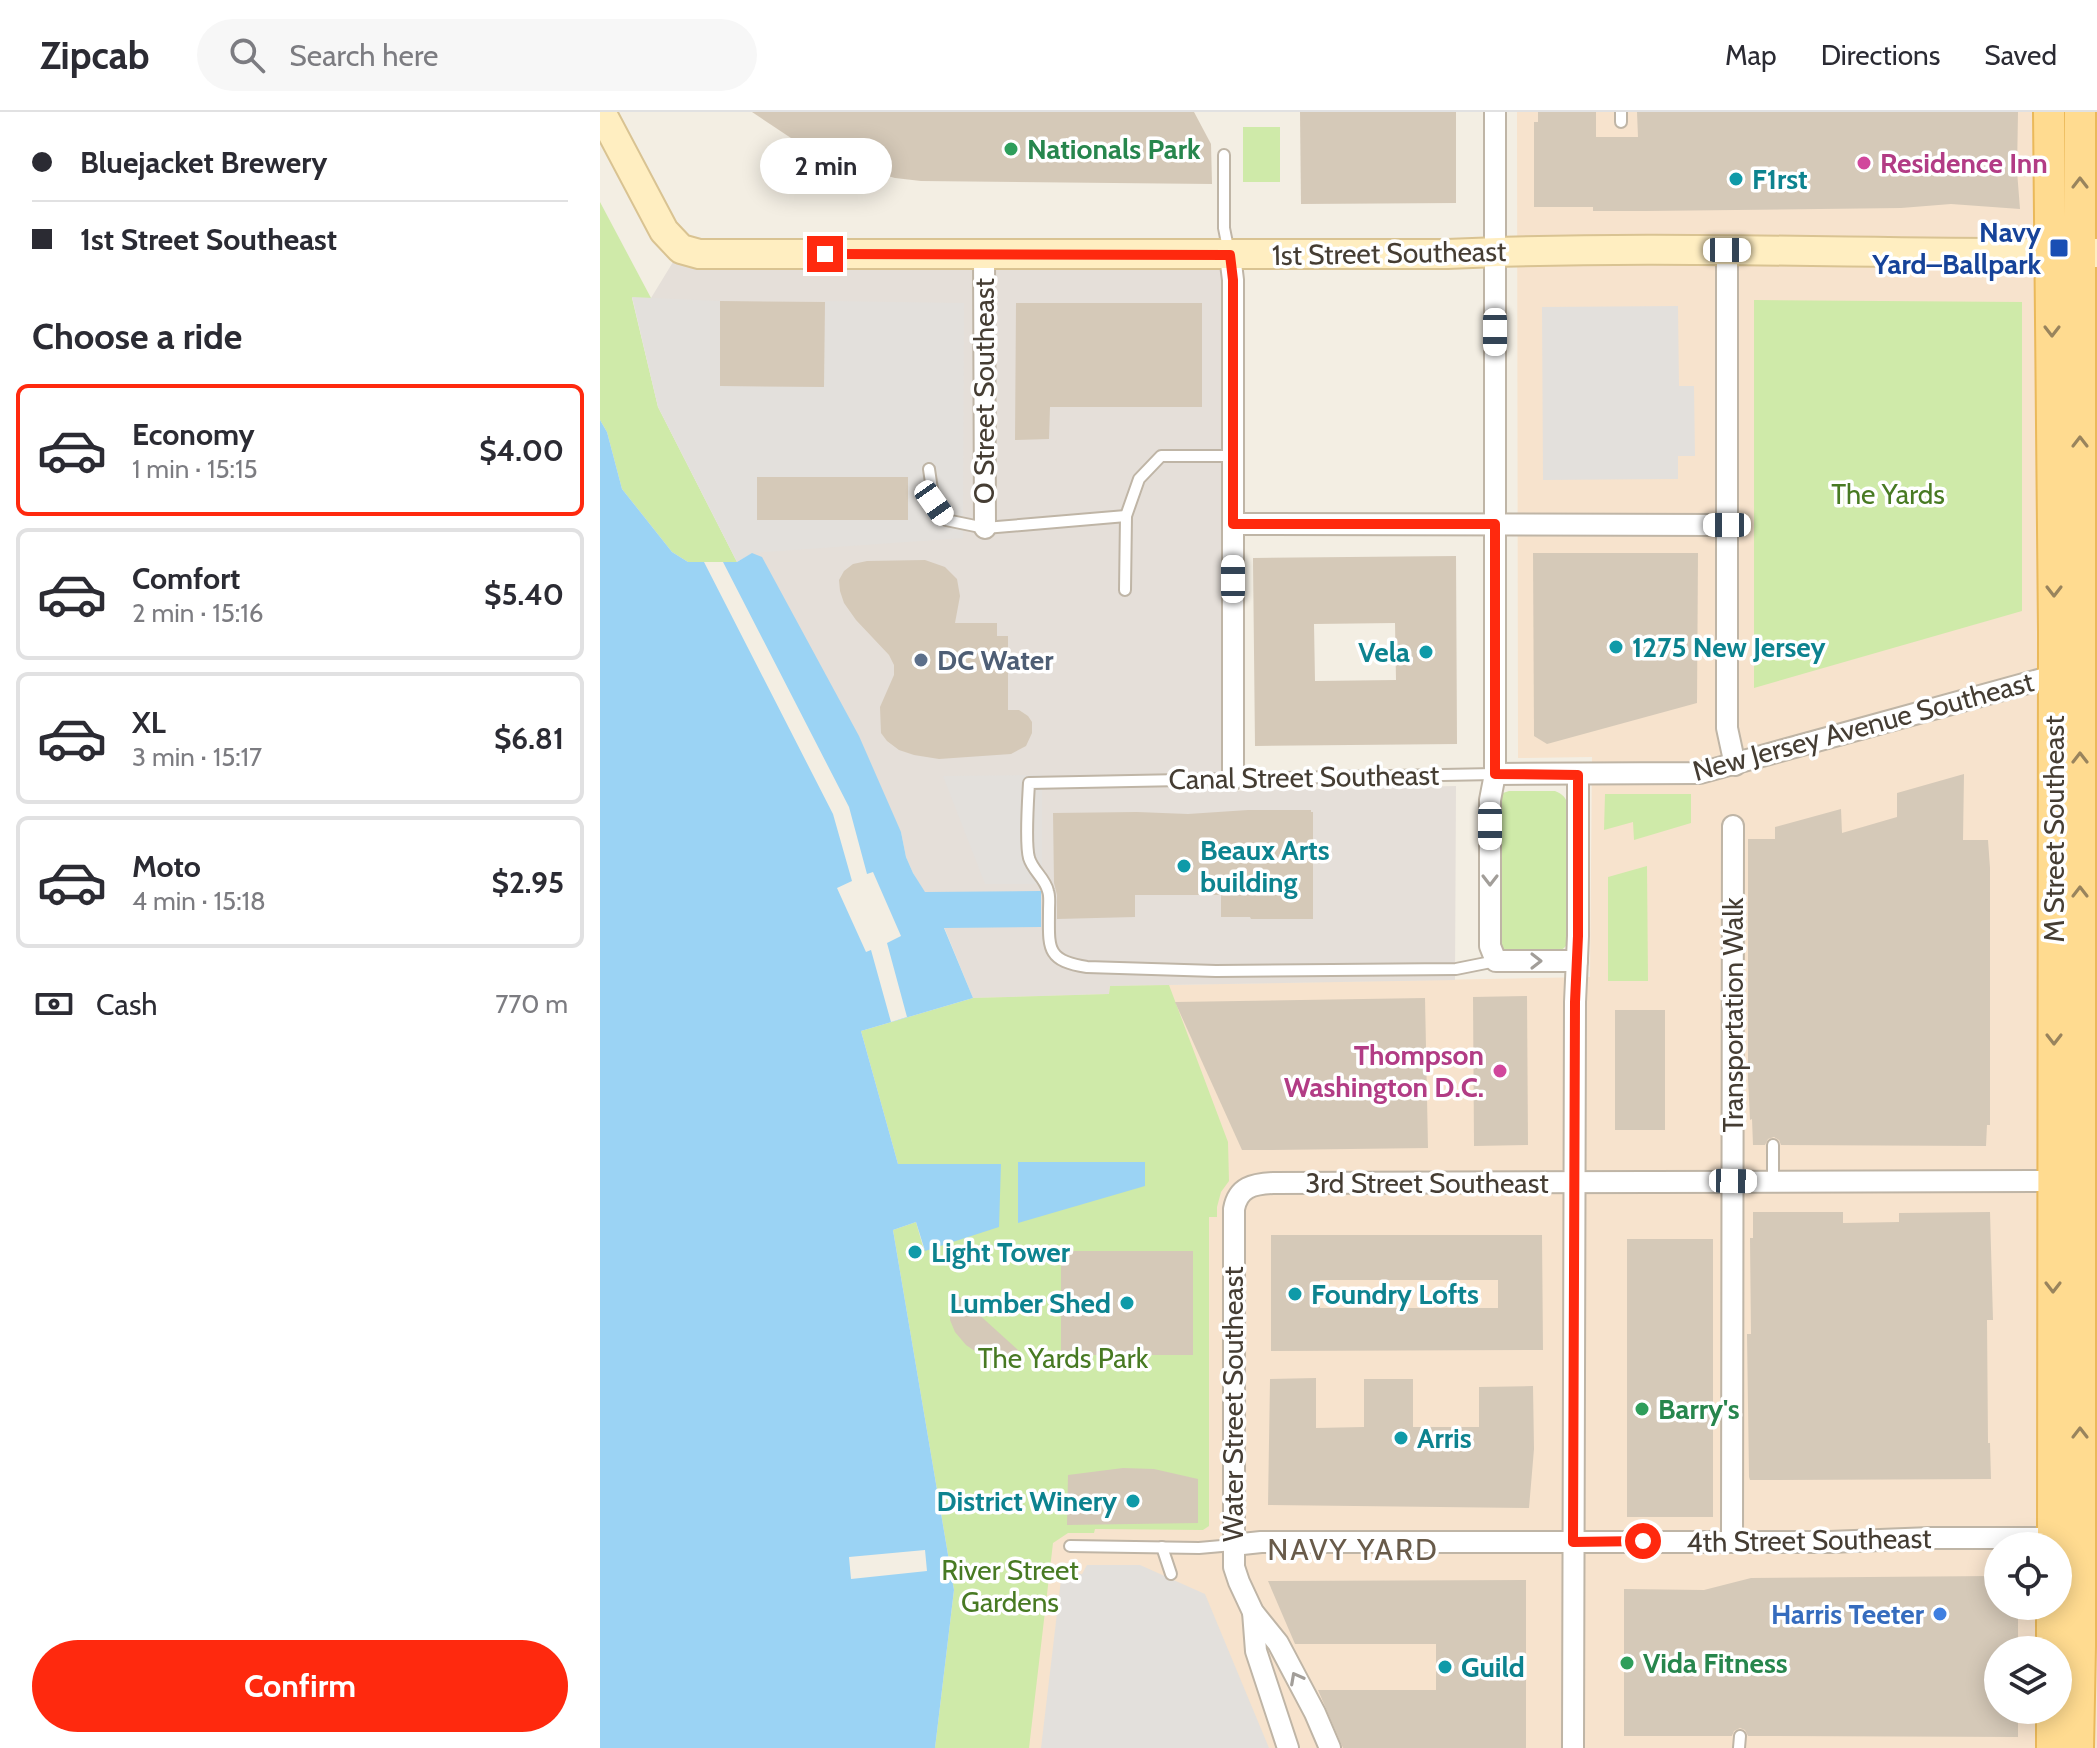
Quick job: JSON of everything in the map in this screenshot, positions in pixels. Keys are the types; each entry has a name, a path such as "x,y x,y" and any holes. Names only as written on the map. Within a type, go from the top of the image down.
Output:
{"main road":[{"name":"M Street Southeast","path":"2049,112 2049,199 2076,253 2084,492 2077,670 2089,823 2077,961"},
{"name":"M Street Southeast","path":"2071,1532 2077,1181 2076,253 2080,112"},
{"name":"M Street Southeast","path":"2072,1570 2078,1748"},
{"path":"2052,1724 2052,1748"}],"street":[{"name":"1st Street Southeast","path":"601,112 664,231 681,249 708,255 1447,254 1539,250 2076,253"},
{"path":"1495,112 1495,774 1490,800 1490,946 1496,961 1577,961"},
{"path":"1727,250 1727,728 1735,765"},
{"name":"O Street Southeast","path":"984,254 985,528"},
{"path":"1230,255 1233,280 1233,779"},
{"path":"1233,524 1727,525"},
{"name":"New Jersey Avenue Southeast","path":"1578,775 1711,771 2077,670"},
{"name":"Canal Street Southeast","path":"1495,774 1578,775"},
{"path":"1573,1748 1578,775"},
{"name":"Transportation Walk","path":"1732,1541 1733,826"},
{"name":"3rd Street Southeast","path":"1239,1193 1252,1185 1273,1183 2077,1181"},
{"name":"Water Street Southeast","path":"1239,1193 1234,1209 1234,1567 1253,1612 1278,1643 1330,1748"},
{"name":"4th Street Southeast","path":"1233,1545 1261,1542 1829,1542 1984,1539"},
{"name":"Water Street Southeast","path":"1253,1612 1256,1651 1288,1748"}],"lane":[{"path":"1224,155 1224,228 1230,255"},
{"path":"1125,590 1126,516 1139,479 1161,456 1233,456"},
{"path":"929,469 934,503 946,520 985,528 1126,516"},
{"name":"Canal Street Southeast","path":"1495,774 1029,783 1028,855 1035,873 1048,890 1049,944 1059,960 1069,964 1232,971 1456,969 1496,961"},
{"path":"1773,1145 1773,1181"},
{"path":"1070,1546 1199,1548 1233,1545"},
{"path":"1162,1547 1171,1574"}],"shaded area":[{"path":"1517,112 2097,112 2097,1748 969,1748 973,998 1109,994 1110,986 1590,977 1592,757 1518,758"},
{"path":"681,249 1230,255 1229,791 1456,786 1455,980 1110,986 1109,994 973,998 944,927 906,857 901,832 752,554 632,297 651,298"},
{"path":"632,297 720,301 720,386 824,387 825,301 964,303 963,538 753,553 737,562 658,407","holes":["908,477 908,520 757,520"]},
{"path":"1678,306 1679,386 1694,386 1695,456 1678,456 1678,479 1543,480 1542,307"},
{"path":"1042,775 1042,884 985,884 943,776"},
{"path":"1087,1565 1140,1565 1205,1594 1269,1748 1041,1748 1062,1571 1082,1574"}],"green space":[{"path":"1243,127 1280,127 1280,182 1243,182"},
{"path":"600,202 651,298 632,298 658,407 737,562 688,562 672,552 622,489 607,432 600,420"},
{"name":"The Yards","path":"1754,300 2022,302 2022,611 1754,688"},
{"path":"1509,791 1555,791 1564,796 1568,805 1569,936 1566,946 1554,952 1514,954 1504,952 1498,946 1497,799"},
{"path":"1605,794 1691,794 1691,823 1634,840 1633,822 1604,830"},
{"path":"1647,866 1648,981 1608,981 1608,877"},
{"name":"The Yards Park","path":"1169,985 1228,1142 1229,1181 1221,1192 1217,1217 1209,1217 1209,1526 1203,1530 1095,1529 1094,1533 1068,1533 1053,1543 1029,1748 935,1748 954,1590 893,1230 916,1222 924,1250 1000,1164 898,1164 861,1031 973,998 1109,994 1110,986"}],"water":[{"path":"600,420 607,432 622,489 672,552 688,562 737,562 752,553 762,557 859,736 901,832 906,857 925,892 1041,891 1041,927 944,928 973,998 861,1031 898,1164 1001,1164 999,1227 925,1251 916,1222 893,1230 954,1590 935,1748 600,1748"},
{"path":"1018,1162 1145,1162 1145,1186 1018,1223"}],"pier":[{"path":"704,562 723,562 849,807 867,874 873,872 901,936 887,943 907,1017 891,1022 871,950 866,952 837,888 852,881 833,814"},
{"path":"925,1550 927,1571 851,1579 849,1557"}],"building":[{"name":"Nationals Park","path":"752,112 1194,112 1211,144 1212,184 921,181 895,178 821,154"},
{"path":"1300,112 1456,112 1456,203 1301,204"},
{"path":"1538,112 1596,112 1596,137 1638,137 1637,112 2018,112 2020,209 1951,204 1901,208 1646,211 1534,207 1534,122 1538,122"},
{"path":"720,301 825,302 824,387 720,386"},
{"path":"1016,303 1202,303 1202,407 1050,407 1049,439 1015,440"},
{"path":"757,477 908,477 908,520 757,520"},
{"name":"1275 New Jersey","path":"1533,553 1698,553 1697,703 1547,744 1534,736"},
{"name":"Vela","path":"1456,556 1457,744 1255,746 1253,558","holes":["1395,623 1396,680 1315,681 1314,624"]},
{"name":"DC Water","path":"925,560 945,567 957,579 960,596 955,623 997,623 997,636 1008,636 1008,710 1019,710 1032,722 1032,733 1026,746 1011,754 939,759 914,755 899,750 881,733 880,707 894,675 894,665 844,603 839,580 853,564"},
{"path":"1964,774 1963,840 1988,840 1990,868 1990,1125 1987,1125 1986,1146 1781,1145 1774,1137 1768,1139 1765,1145 1753,1145 1748,1079 1748,839 1775,839 1775,827 1841,809 1842,833 1897,817 1897,793"},
{"name":"Beaux Arts building","path":"1248,810 1313,812 1313,919 1221,917 1221,895 1135,895 1135,917 1057,919 1053,813 1188,814"},
{"name":"Thompson Washington D.C.","path":"1527,996 1528,1145 1474,1146 1473,997"},
{"path":"1425,998 1428,1148 1242,1150 1175,1002"},
{"path":"1615,1010 1665,1010 1665,1130 1615,1130"},
{"path":"1753,1212 1843,1212 1843,1223 1899,1222 1899,1213 1990,1212 1993,1320 1987,1320 1991,1479 1750,1480 1747,1334 1751,1334 1750,1238 1753,1238"},
{"name":"Foundry Lofts","path":"1271,1235 1542,1235 1543,1350 1271,1351","holes":["1320,1280 1498,1280 1498,1308 1320,1308"]},
{"path":"1627,1239 1713,1239 1713,1517 1627,1517"},
{"name":"Lumber Shed","path":"1061,1251 1193,1251 1193,1355 1061,1355"},
{"path":"954,1292 1018,1350 993,1356 978,1353 966,1345 950,1320"},
{"name":"Arris","path":"1316,1378 1316,1428 1364,1427 1364,1379 1413,1379 1413,1427 1479,1427 1479,1387 1533,1386 1534,1449 1529,1508 1268,1505 1270,1379"},
{"name":"District Winery","path":"1123,1468 1154,1469 1198,1479 1198,1523 1067,1525 1068,1475"},
{"path":"1984,1576 1984,1620 2018,1620 2018,1636 1984,1636 1984,1724 2018,1724 2018,1737 1748,1736 1740,1728 1732,1736 1624,1736 1624,1589 1704,1590 1751,1578"},
{"name":"Guild","path":"1526,1580 1526,1748 1343,1748 1318,1690 1436,1690 1436,1644 1295,1644 1268,1581"}],"place":[{"name":"Nationals Park","path":"1011,149"},
{"name":"Residence Inn","path":"1864,163"},
{"name":"F1rst","path":"1736,179"},
{"name":"Navy Yard–Ballpark","path":"2059,248"},
{"name":"1275 New Jersey","path":"1616,647"},
{"name":"Vela","path":"1426,652"},
{"name":"DC Water","path":"921,660"},
{"name":"Beaux Arts building","path":"1184,866"},
{"name":"Thompson Washington D.C.","path":"1500,1071"},
{"name":"Light Tower","path":"915,1252"},
{"name":"Foundry Lofts","path":"1295,1294"},
{"name":"Lumber Shed","path":"1127,1303"},
{"name":"Barry's","path":"1642,1409"},
{"name":"Arris","path":"1401,1438"},
{"name":"District Winery","path":"1133,1501"},
{"name":"Harris Teeter","path":"1940,1614"},
{"name":"Vida Fitness","path":"1627,1663"},
{"name":"Guild","path":"1445,1667"}],"district":[{"name":"NAVY YARD","path":"1353,1550"}],"route":[{"path":"825,254 1230,255 1233,280 1233,524 1495,524 1495,774 1578,775 1573,1542 1643,1541"}],"park label":[{"name":"River Street Gardens","path":"1010,1586"}]}
